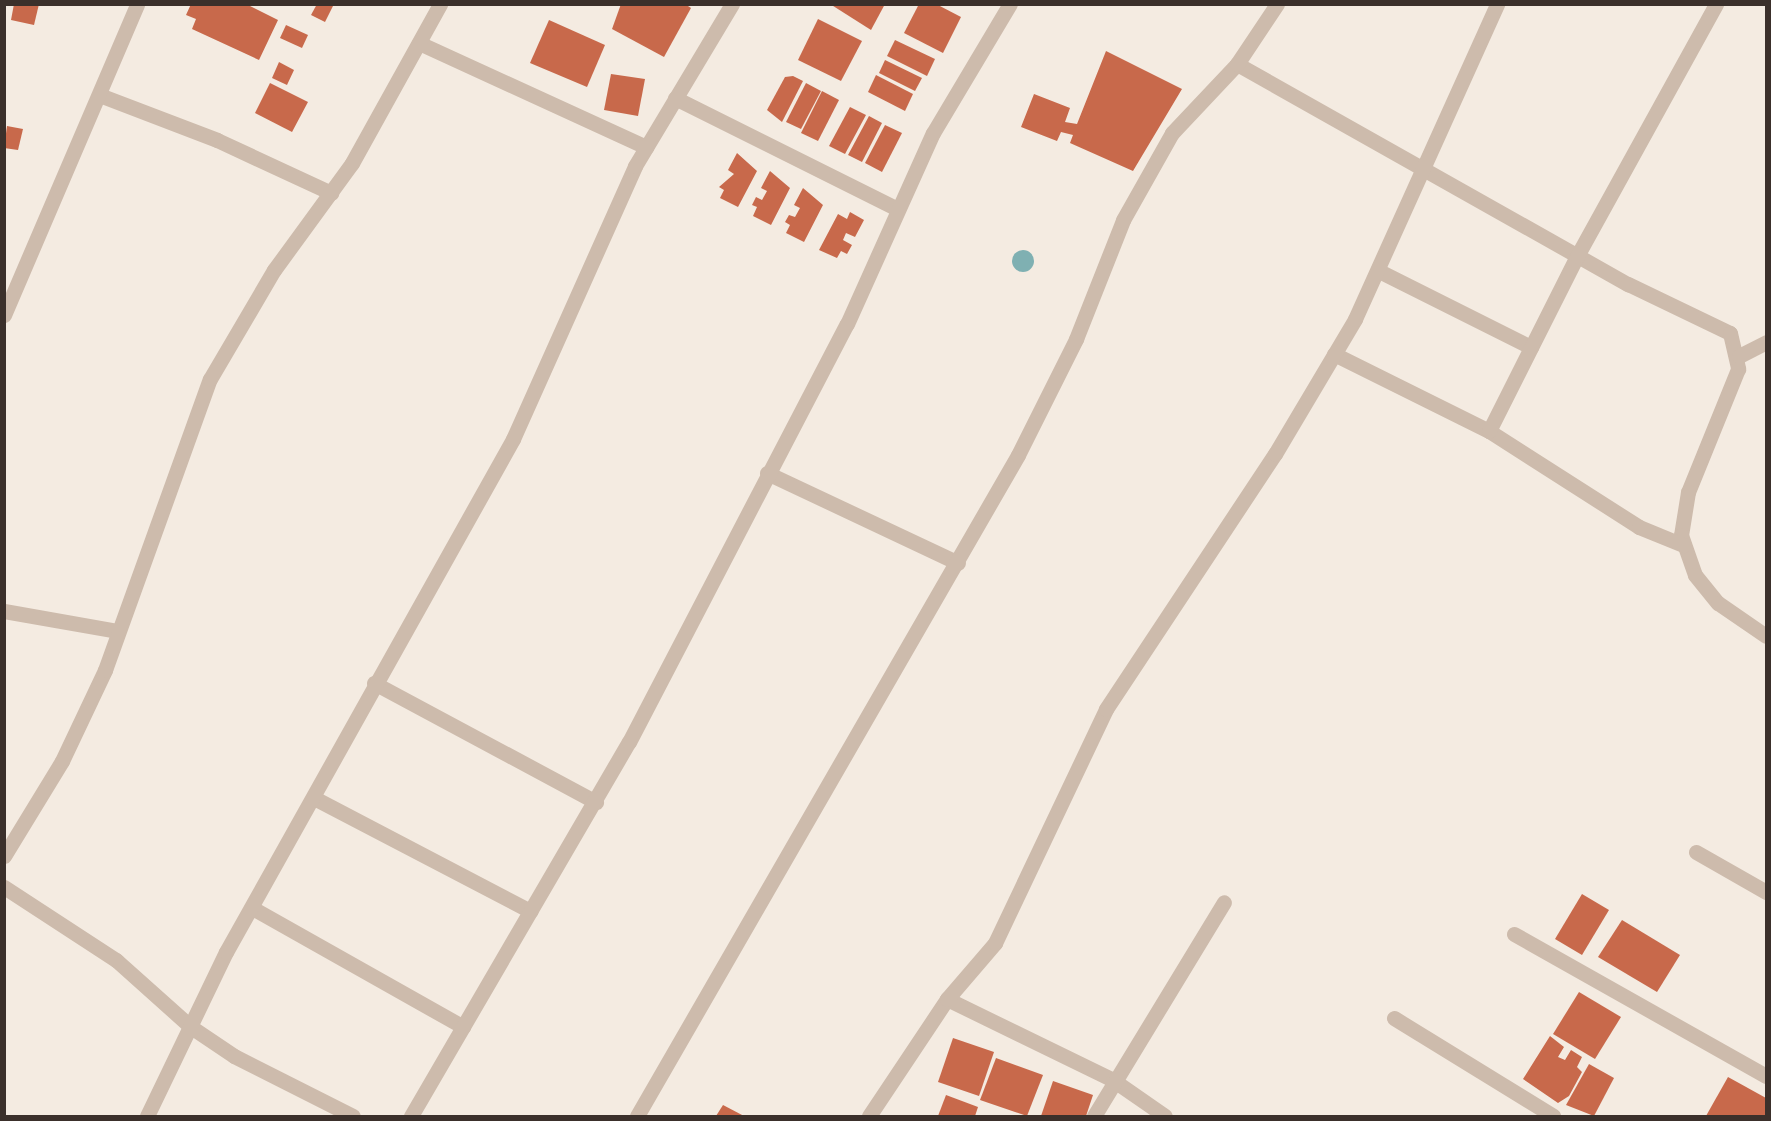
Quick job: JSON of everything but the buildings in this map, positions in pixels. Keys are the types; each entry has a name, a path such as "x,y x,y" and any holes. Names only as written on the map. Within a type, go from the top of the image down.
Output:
{"street":[{"path":"4,315 102,96 115,49 137,4"},
{"path":"4,856 62,761 118,631 210,379 263,286 331,193 440,4"},
{"path":"147,1116 226,952 254,909 316,799 374,683 513,439 646,147 732,4"},
{"path":"411,1116 596,802 847,324 896,208 1010,4"},
{"path":"637,1116 782,856 958,563 1068,356 1123,220 1172,133 1237,64 1277,4"},
{"path":"869,1116 947,999 995,943 1106,709 1275,454 1334,354 1379,271 1420,169 1497,4"},
{"path":"1489,432 1577,256 1716,4"},
{"path":"419,43 646,147"},
{"path":"1237,64 1577,256 1711,321 1730,333 1739,356 1730,393 1688,492 1683,545 1695,575 1718,603 1767,636"},
{"path":"102,96 217,140 331,193"},
{"path":"675,98 896,208"},
{"path":"1379,271 1531,347"},
{"path":"1739,356 1767,342"},
{"path":"1334,354 1489,432 1639,527 1683,545"},
{"path":"767,473 958,563"},
{"path":"4,611 118,631"},
{"path":"374,683 596,802"},
{"path":"316,799 530,911"},
{"path":"1696,852 1767,892"},
{"path":"4,887 116,960 191,1027 234,1056 353,1116"},
{"path":"1094,1116 1113,1080 1224,902"},
{"path":"254,909 463,1027"},
{"path":"1514,934 1767,1076"},
{"path":"947,999 1113,1080 1165,1116"},
{"path":"1394,1018 1553,1116"}],"water":[{"path":"1023,250 1031,253 1034,261 1031,269 1023,272 1015,269 1012,261 1015,253"}]}
